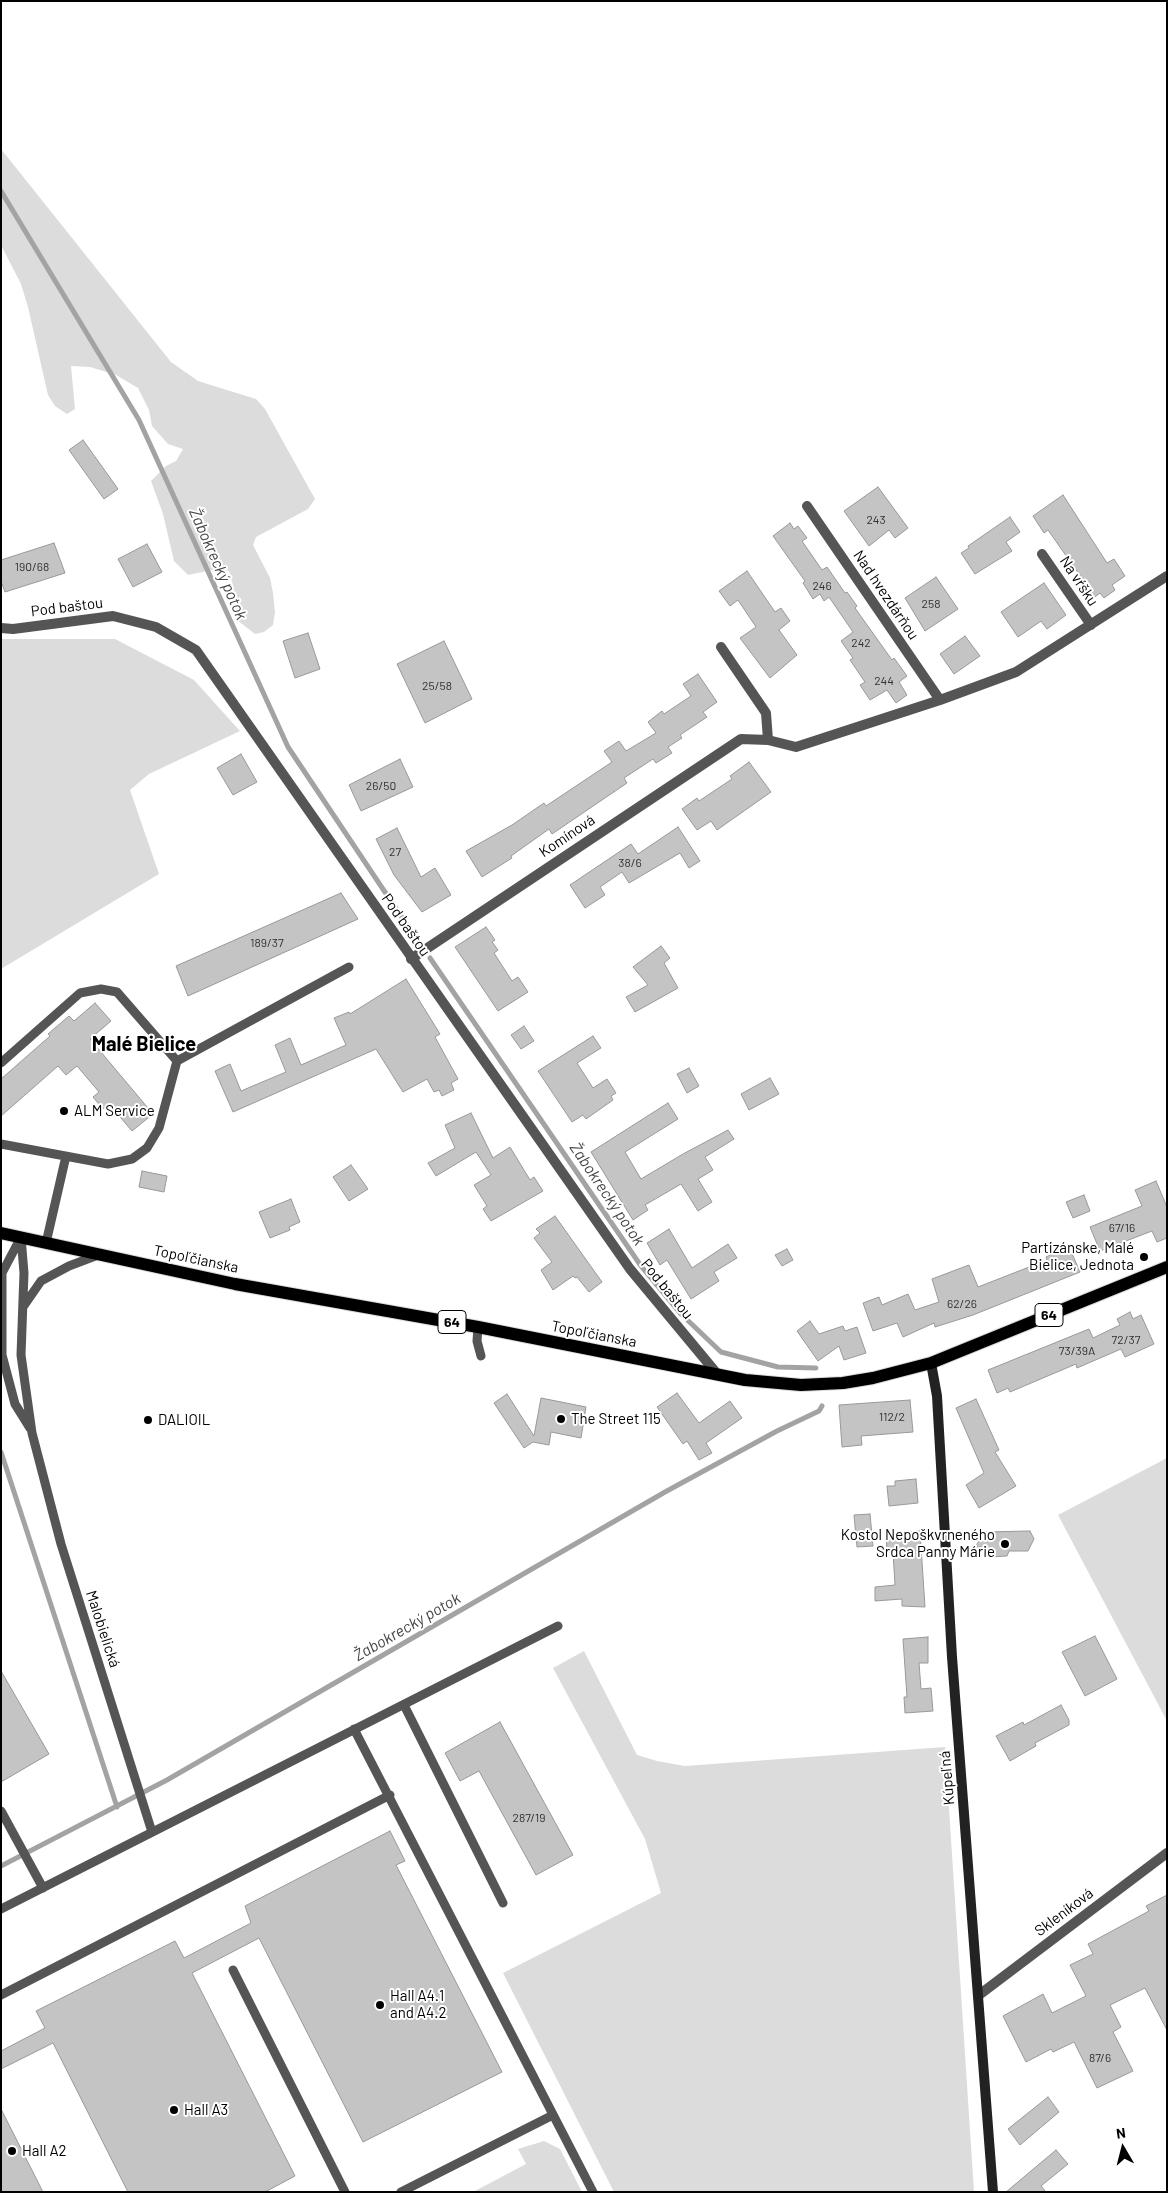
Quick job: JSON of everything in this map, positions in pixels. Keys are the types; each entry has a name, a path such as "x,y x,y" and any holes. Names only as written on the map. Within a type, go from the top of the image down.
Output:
{"main road":[{"name":"Topoľčianska","path":"1,1233 235,1284 478,1327 718,1375 776,1384 819,1384 873,1378 930,1363 1167,1266"}],"street":[{"name":"Nad hvezdárňou","path":"808,506 940,700"},
{"name":"Na vŕšku","path":"1042,554 1090,625"},
{"path":"721,647 766,713 768,740 796,747 940,700 1016,672 1167,576"},
{"name":"Pod baštou","path":"1,628 13,629 113,616 156,627 196,650 411,959 499,1080 630,1268 718,1375"},
{"name":"Komínová","path":"411,959 741,739 768,740"},
{"name":"Kúpeľná","path":"930,1363 937,1396 952,1657 993,2192"},
{"name":"Skleníková","path":"979,1995 1167,1853"}],"lane":[{"path":"1,1144 108,1164 132,1159 147,1148 159,1128 177,1061 348,967"},
{"path":"1,1063 80,993 101,989 117,992 177,1061"},
{"path":"46,1243 66,1156"},
{"name":"Malobielická","path":"21,1237 23,1307 21,1355 32,1433 61,1544 140,1789 152,1832"},
{"name":"Malobielická","path":"21,1237 2,1273 2,1355 15,1404 32,1433"},
{"path":"23,1307 41,1281 68,1266 98,1255"},
{"path":"478,1327 477,1341 481,1356"},
{"path":"1,1909 558,1626"},
{"path":"404,1705 503,1903"},
{"path":"354,1729 593,2192"},
{"path":"1,1995 390,1796"},
{"path":"1,1811 43,1888"},
{"path":"233,1970 345,2192"},
{"path":"402,2192 553,2114"}],"shaded area":[{"path":"1,149 171,362 198,381 256,399 265,409 315,499 308,509 256,537 253,545 270,578 275,612 273,625 264,632 255,634 237,620 233,585 229,571 221,568 188,575 174,561 163,514 151,481 166,466 176,461 183,449 168,444 152,426 149,410 138,388 116,375 90,367 71,366 75,409 67,414 55,406 48,395 21,284 1,245"},
{"path":"1,639 115,639 194,680 240,731 149,774 130,790 159,874 1,969"},
{"path":"1167,1458 1167,1721 1058,1515"},
{"path":"584,1651 637,1755 657,1761 685,1766 945,1747 974,2192 614,2192 503,1973 661,1893 645,1839 553,1668"},
{"path":"544,2141 560,2149 582,2192 473,2192 526,2164 518,2149"}],"building":[{"path":"83,440 118,489 104,499 69,450"},
{"path":"878,487 908,528 895,538 889,530 869,546 844,511"},
{"path":"1063,495 1107,563 1114,559 1125,576 1112,585 1115,590 1104,598 1100,593 1095,597 1048,530 1044,533 1033,516"},
{"path":"1010,517 1020,532 1006,542 1012,551 975,574 961,553"},
{"path":"790,523 794,529 798,526 807,538 802,541 822,570 827,567 845,593 847,592 857,606 855,608 892,660 894,658 907,676 899,682 907,695 896,703 887,690 870,700 860,685 865,682 850,660 853,658 841,641 853,632 829,597 824,601 820,594 813,599 803,583 805,581 773,536"},
{"path":"54,543 65,573 5,592 1,581 1,560"},
{"path":"147,544 162,572 133,587 118,559"},
{"path":"747,571 775,612 781,608 790,621 779,630 797,655 770,678 740,638 756,627 738,600 730,606 719,591"},
{"path":"936,577 958,609 925,631 905,598"},
{"path":"1044,583 1066,615 1047,629 1041,621 1018,637 1001,612"},
{"path":"308,633 320,669 295,678 283,641"},
{"path":"965,636 980,656 954,674 940,654"},
{"path":"444,641 472,699 425,723 397,664"},
{"path":"698,674 717,702 703,712 707,717 680,735 682,738 668,747 672,753 656,763 653,759 624,778 627,783 552,834 549,829 511,856 512,858 482,877 466,851 512,825 544,803 546,806 612,762 604,751 619,741 626,751 656,733 648,722 662,711 664,714 691,696 683,684"},
{"path":"241,754 257,782 233,795 217,768"},
{"path":"400,759 413,787 361,811 349,785"},
{"path":"749,762 771,792 717,830 711,821 697,830 682,809 697,798 699,801 732,779 730,776"},
{"path":"678,827 700,861 689,868 680,853 629,883 622,872 600,887 605,895 585,908 570,885 631,844 638,854"},
{"path":"397,828 421,877 435,868 451,895 422,912 394,875 376,839"},
{"path":"341,893 358,919 188,996 176,966"},
{"path":"486,927 495,940 492,942 498,950 494,953 512,981 518,977 528,992 498,1011 455,947"},
{"path":"661,946 670,958 664,963 678,988 635,1012 626,997 648,985 633,967"},
{"path":"406,979 440,1034 435,1037 458,1079 451,1083 454,1090 442,1096 439,1090 434,1092 427,1079 403,1092 376,1049 233,1112 215,1071 230,1064 241,1091 286,1072 275,1045 290,1038 301,1065 346,1045 334,1018 349,1012 350,1014"},
{"path":"95,1003 111,1021 90,1039 153,1114 132,1131 109,1104 103,1109 93,1097 99,1092 77,1066 66,1075 58,1066 1,1116 1,1079 50,1036 48,1034 69,1016 74,1021"},
{"path":"524,1026 534,1041 521,1049 511,1035"},
{"path":"593,1036 601,1048 577,1063 593,1088 607,1079 616,1093 611,1096 613,1100 586,1119 583,1115 572,1122 538,1071"},
{"path":"689,1068 699,1086 687,1093 677,1074"},
{"path":"770,1078 779,1094 749,1110 741,1094"},
{"path":"668,1103 678,1119 625,1152 641,1179 728,1130 734,1139 705,1157 713,1170 698,1179 712,1202 698,1211 681,1184 645,1205 648,1210 633,1220 591,1152"},
{"path":"471,1113 493,1158 510,1147 530,1180 534,1177 543,1191 491,1221 483,1209 487,1206 474,1185 491,1175 476,1152 436,1176 428,1163 455,1148 445,1125"},
{"path":"351,1165 368,1189 349,1201 333,1177"},
{"path":"142,1171 167,1176 164,1192 139,1187"},
{"path":"1156,1181 1167,1207 1167,1238 1157,1242 1152,1231 1100,1251 1090,1227 1142,1206 1135,1190"},
{"path":"1084,1195 1090,1211 1073,1218 1066,1202"},
{"path":"291,1199 300,1222 289,1227 290,1230 270,1238 259,1212"},
{"path":"555,1216 602,1282 589,1292 577,1277 573,1276 553,1290 541,1270 552,1262 534,1238 540,1233 536,1229"},
{"path":"669,1229 692,1268 728,1244 737,1258 714,1272 719,1281 691,1299 667,1260 660,1265 647,1243"},
{"path":"1068,1244 1080,1272 973,1315 935,1327 934,1323 903,1337 897,1323 873,1331 863,1303 879,1297 882,1305 908,1294 915,1310 939,1302 932,1279 969,1265 978,1287 1047,1260 1046,1257 1055,1253 1054,1249"},
{"path":"787,1249 793,1260 782,1266 775,1255"},
{"path":"1130,1312 1133,1319 1141,1315 1154,1344 1125,1357 1121,1349 1077,1368 1076,1364 1010,1392 1008,1388 997,1393 988,1370 1089,1329 1093,1338 1120,1325 1117,1319"},
{"path":"810,1321 819,1334 843,1326 845,1331 857,1327 866,1353 844,1360 839,1346 818,1361 797,1331"},
{"path":"677,1393 699,1423 730,1401 742,1418 706,1443 712,1453 699,1460 687,1441 683,1444 657,1407"},
{"name":"The Street 115","path":"507,1394 534,1436 541,1398 586,1407 581,1438 551,1432 549,1445 533,1442 524,1448 494,1403"},
{"path":"976,1399 999,1450 995,1452 1016,1486 979,1508 966,1485 984,1473 956,1408"},
{"path":"910,1400 913,1432 861,1436 862,1445 842,1447 839,1405"},
{"path":"916,1479 918,1503 889,1506 887,1486 895,1486 895,1481"},
{"path":"870,1514 873,1546 857,1547 854,1515"},
{"path":"920,1531 925,1607 902,1606 902,1599 875,1601 875,1587 895,1585 893,1552 887,1552 886,1534"},
{"name":"Kostol Nepoškvrneného Srdca Panny Márie","path":"1030,1531 1034,1539 1028,1551 1009,1551 1007,1556 990,1557 990,1551 986,1551 986,1547 975,1547 985,1532"},
{"path":"1095,1636 1117,1679 1085,1696 1062,1652"},
{"path":"928,1637 928,1663 919,1663 921,1689 931,1688 933,1711 905,1713 904,1697 907,1697 903,1639"},
{"path":"1,1671 49,1754 1,1782"},
{"path":"1061,1705 1069,1720 1069,1725 1035,1743 1036,1746 1010,1761 996,1736 1023,1722 1024,1725"},
{"path":"500,1722 573,1855 536,1875 479,1771 460,1781 445,1753"},
{"path":"390,1831 405,1861 396,1865 502,2072 363,2142 259,1938 192,1973 295,2176 265,2192 128,2192 53,2043 1,2069 1,2051 45,2028 36,2011 175,1941 184,1958 251,1923 245,1906"},
{"path":"1167,1895 1167,2030 1145,1988 1110,2005 1121,2027 1113,2032 1133,2071 1097,2088 1074,2042 1053,2052 1051,2049 1026,2062 1003,2016 1043,1994 1052,2013 1086,1996 1070,1965 1093,1954 1088,1944 1149,1911 1146,1906"},
{"path":"1048,2097 1059,2112 1020,2145 1008,2129"},
{"name":"Hall A2","path":"1,2109 43,2192 1,2192"},
{"path":"1056,2150 1068,2164 1041,2186 1046,2192 1006,2192"}],"waterway":[{"name":"Žabokrecký potok","path":"1,191 139,420 288,747 419,943"},
{"name":"Žabokrecký potok","path":"430,958 641,1266 680,1313 721,1352 778,1367 816,1368"},
{"name":"Žabokrecký potok","path":"1,1866 167,1780 665,1492 777,1431 819,1411 822,1406"},
{"path":"1,1452 117,1807"}],"place":[{"name":"ALM Service","path":"64,1111"},
{"name":"Partizánske, Malé Bielice, Jednota","path":"1144,1257"},
{"name":"The Street 115","path":"561,1419"},
{"name":"DALIOIL","path":"148,1420"},
{"name":"Kostol Nepoškvrneného Srdca Panny Márie","path":"1005,1544"},
{"name":"Hall A4.1 and A4.2","path":"380,2005"},
{"name":"Hall A3","path":"174,2110"},
{"name":"Hall A2","path":"12,2151"}],"district":[{"name":"Malé Bielice","path":"144,1044"}]}
